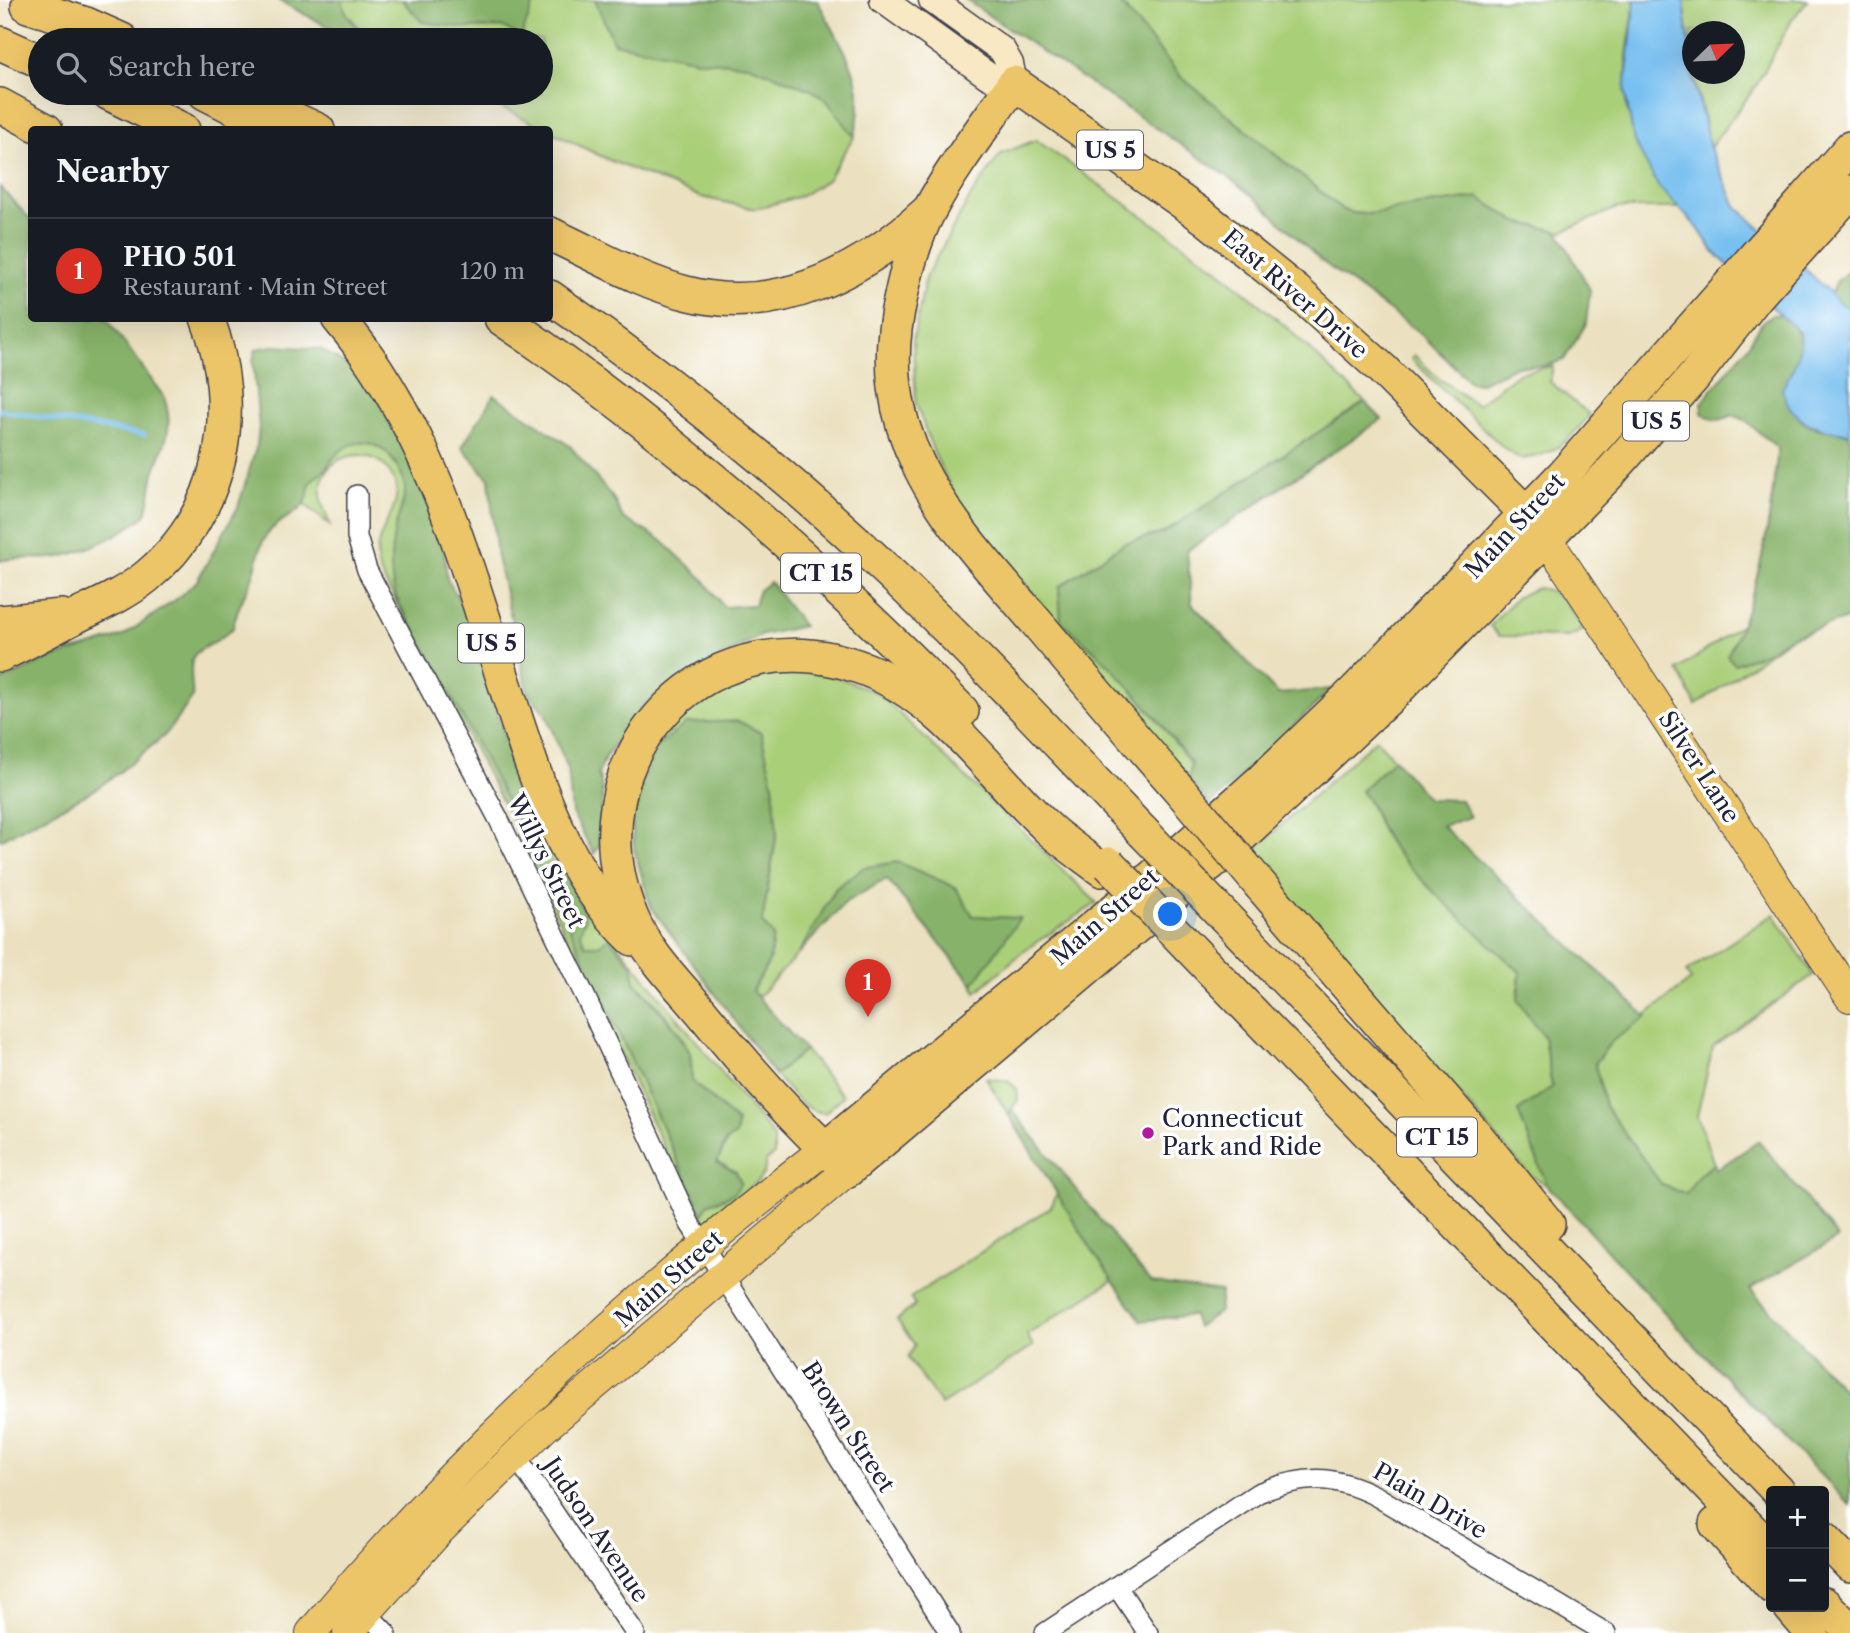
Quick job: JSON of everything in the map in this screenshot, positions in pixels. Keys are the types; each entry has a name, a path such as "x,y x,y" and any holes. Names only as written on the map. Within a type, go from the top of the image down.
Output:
{"highway":[{"path":"21,3 87,28"},
{"path":"69,22 80,28"},
{"path":"0,43 28,56"},
{"path":"1014,83 929,211 901,293 893,354 898,410 914,461 932,493 963,537 1475,1134 1650,1357"},
{"name":"East River Drive","path":"1014,83 1198,212 1288,284 1382,369 1537,526"},
{"path":"132,105 175,126"},
{"path":"228,105 267,126"},
{"path":"264,105 309,126"},
{"name":"Main Street","path":"836,1160 991,1032 1080,939 1263,779 1413,633 1537,526 1790,239 1850,148"},
{"name":"Main Street","path":"1790,239 1850,192"},
{"path":"553,235 677,291 712,298 748,299 799,291 834,278 886,247 929,211"},
{"name":"CT 15","path":"553,299 709,416 851,537 956,637 1774,1486"},
{"path":"0,655 121,594 158,567 179,543 207,497 221,455 225,419 224,383 208,322"},
{"name":"US 5","path":"341,322 384,378 426,456 454,530 527,750 559,833 579,870 603,906 628,934 657,959 769,1092 836,1160"},
{"name":"CT 15","path":"506,322 662,436 790,544 925,673 1106,867 1189,947 1770,1549"},
{"path":"0,621 82,613"},
{"path":"657,959 632,918 618,867 616,821 628,769 644,737 676,698 714,673 758,659 803,654 837,660 877,675 905,690 946,722 1051,830 1106,867"},
{"path":"1490,1260 1563,1362 1766,1581"},
{"path":"1711,1422 1793,1486"},
{"path":"1829,1521 1850,1542"},
{"path":"1829,1543 1850,1565"},
{"path":"1829,1609 1850,1630"},
{"path":"1794,1612 1812,1633"}],"main road":[{"name":"East River Drive","path":"883,0 987,75 999,81 1014,83"},
{"path":"932,0 1002,50 1010,64 1014,83"},
{"name":"Silver Lane","path":"1537,526 1850,997"},
{"name":"Main Street","path":"362,1617 416,1513 487,1441 704,1248 759,1203 836,1160"},
{"name":"Main Street","path":"311,1633 362,1617 454,1516 515,1455 581,1394 780,1227 836,1160"},
{"path":"759,1203 780,1227"}],"street":[{"name":"Willys Street","path":"357,495 357,537 367,570 498,818 704,1248"},
{"name":"Brown Street","path":"704,1248 950,1633"},
{"name":"Judson Avenue","path":"515,1455 635,1633"},
{"name":"Plain Drive","path":"1045,1633 1258,1493 1288,1481 1319,1478 1350,1483 1376,1496 1606,1633"},
{"path":"1118,1587 1148,1633"}],"green space":[{"path":"278,0 342,0 346,13 357,28 330,28"},
{"path":"342,0 402,0 422,22 468,28 359,28 346,13"},
{"path":"402,0 535,0 524,28 468,28 422,22"},
{"path":"535,0 595,0 614,43 698,60 749,65 825,98 854,137 827,180 801,196 755,209 701,197 609,160 553,133 553,126 539,126 497,105 553,105 553,28 524,28"},
{"path":"595,0 817,0 844,50 856,82 859,99 854,137 825,98 749,65 698,60 614,43"},
{"path":"966,0 1118,0 1181,77 1343,210 1360,214 1375,213 1478,197 1517,222 1558,231 1590,290 1586,324 1564,360 1545,366 1517,366 1481,383 1470,382 1420,333 1320,260 1262,204 1227,176"},
{"path":"1118,0 1635,0 1627,55 1626,106 1658,186 1679,208 1617,208 1561,232 1517,222 1478,197 1375,213 1360,214 1343,210 1181,77"},
{"path":"1684,0 1808,0 1793,18 1756,86 1710,148 1696,84 1745,84 1745,21 1686,21"},
{"path":"1036,140 1216,268 1285,326 1365,402 1163,533 1125,543 1059,587 1061,622 1115,671 1162,725 1191,764 1189,780 961,508 934,453 916,404 913,340 926,276 972,194 1001,154"},
{"path":"0,187 28,217 28,322 109,322 164,397 169,425 154,473 145,516 105,541 60,557 0,561"},
{"path":"1850,270 1850,308 1839,304 1832,294 1836,282"},
{"path":"1772,315 1784,315 1793,326 1801,344 1798,359 1782,389 1795,413 1814,428 1850,434 1850,618 1788,638 1768,652 1735,664 1727,656 1739,631 1756,581 1767,529 1778,448 1743,419 1733,415 1717,420 1706,416 1702,413 1702,402 1745,350 1763,321"},
{"path":"273,346 320,349 345,364 357,365 392,419 443,537 447,579 467,613 502,730 530,806 582,906 585,919 580,932 585,945 598,945 609,938 632,964 635,982 676,1030 690,1053 692,1081 737,1122 736,1135 726,1141 717,1162 736,1172 741,1183 734,1194 709,1203 702,1214 595,982 521,830 396,597 391,567 392,547 405,486 396,464 377,446 369,443 353,444 338,453 326,469 311,482 302,507 278,524 265,538 233,628 197,652 193,658 193,697 165,735 93,791 0,840 0,681 54,657 123,636 178,598 197,581 238,507 257,445 259,427 253,360 256,349"},
{"path":"1414,355 1438,378 1477,405 1518,373 1553,366 1550,382 1590,415 1553,450 1521,459 1506,450 1411,359"},
{"path":"494,395 570,446 613,498 623,518 661,540 703,579 724,607 754,605 759,590 770,582 803,626 762,635 686,676 643,706 606,756 598,774 602,790 603,840 594,854 572,813 568,769 545,713 528,693 497,557 489,479 462,447"},
{"path":"1365,402 1382,419 1187,551 1192,604 1278,694 1332,689 1210,805 1189,780 1191,763 1162,725 1115,671 1061,622 1059,587 1125,543 1163,533"},
{"path":"367,441 386,452 400,470 406,490 395,529 396,598 460,709 548,879 702,1214 709,1203 724,1199 736,1172 717,1162 737,1122 692,1081 690,1054 663,1012 598,945 585,945 580,932 574,890 774,1137 774,1155 766,1161 764,1173 758,1181 706,1223 696,1217 518,831 380,572 378,545 395,502 397,491 394,480 387,468 377,460 353,456 332,465 325,475 321,498 330,525 304,504 311,481 327,468 331,457 349,443"},
{"path":"1850,546 1850,595 1696,705 1678,670"},
{"path":"1537,588 1560,597 1584,630 1568,637 1499,636 1490,626 1517,597"},
{"path":"798,668 838,677 879,694 1097,903 1026,949 976,992 973,984 1019,919 973,916 955,887 897,862 836,888 799,953 758,997 752,991 769,962 773,936 762,923 777,832 651,752 692,702 755,673"},
{"path":"738,721 761,733 773,783 777,832 762,923 773,935 769,962 752,991 805,1050 775,1075 651,907 634,849 632,817 651,752 686,723"},
{"path":"1376,739 1394,759 1361,791 1385,837 1436,893 1520,972 1518,1001 1544,1037 1552,1087 1518,1111 1547,1185 1529,1175 1251,853"},
{"path":"1394,759 1428,799 1461,800 1470,817 1442,826 1647,1017 1611,1042 1595,1064 1605,1106 1662,1185 1686,1194 1699,1175 1714,1164 1717,1169 1759,1141 1838,1238 1750,1289 1850,1397 1850,1505 1701,1352 1547,1185 1518,1111 1552,1087 1544,1037 1518,1001 1520,972 1422,880 1392,847 1361,791"},
{"path":"897,862 955,887 973,916 1020,918 973,984 887,879 846,902 799,953 836,888 863,868"},
{"path":"1774,914 1813,975 1713,1047 1697,1116 1714,1164 1699,1175 1686,1194 1662,1185 1605,1106 1595,1064 1611,1042 1691,980 1686,972"},
{"path":"805,1050 843,1096 825,1113 817,1112 803,1104 775,1075"},
{"path":"986,1078 1008,1081 1017,1089 1018,1100 1008,1114"},
{"path":"1012,1110 1146,1277 1152,1282 1221,1292 1219,1312 1197,1327 1193,1315 1141,1321 1093,1252 1008,1114"},
{"path":"1057,1194 1113,1280 1027,1335 1033,1346 941,1405 908,1358 915,1345 897,1320 915,1305 910,1298 1051,1207"}],"water":[{"path":"1635,0 1684,0 1686,21 1682,21 1682,84 1694,84 1710,148 1736,206 1839,303 1850,308 1850,434 1807,423 1786,401 1782,389 1798,355 1800,333 1713,251 1698,228 1658,186 1634,141 1625,91"}],"waterway":[{"path":"0,410 144,435"}],"place":[{"name":"PHO 501","path":"868,1017"},
{"name":"Connecticut Park and Ride","path":"1148,1133"}]}
